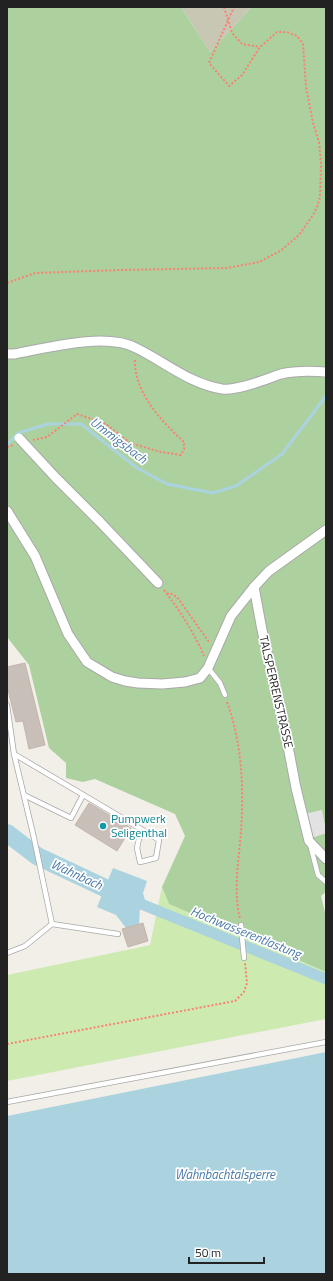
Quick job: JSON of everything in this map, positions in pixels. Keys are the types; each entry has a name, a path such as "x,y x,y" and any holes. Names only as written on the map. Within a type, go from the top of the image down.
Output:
{"street":[{"path":"7,354 81,342 108,341 125,343 204,385 224,390 252,384 282,374 326,372"},
{"path":"20,441 158,583"},
{"path":"7,511 35,556 68,634 87,662 112,677 138,683 162,684 185,682 200,678 208,668 231,616 254,587 276,566 326,530"},
{"name":"TALSPERRENSTRASSE","path":"254,587 296,788 309,841"},
{"path":"309,841 326,859"}],"lane":[{"path":"208,668 220,683 225,695"},
{"path":"7,705 14,754 52,924"},
{"path":"14,754 141,829 159,840 156,858 140,862 137,848 141,829"},
{"path":"24,795 71,818 83,795"},
{"name":"TALSPERRENSTRASSE","path":"309,841 318,875 326,882"},
{"path":"7,952 25,946 52,924 118,934"},
{"path":"241,925 244,958"},
{"path":"7,1102 326,1042"}],"path":[{"path":"224,7 232,33 242,44 260,47"},
{"path":"7,283 35,273 227,268 259,262 280,251 299,235 318,207 320,196 319,142 313,124 306,87 303,44 297,36 287,32 277,32 260,47 242,75 229,86 209,63 234,7"},
{"path":"7,447 20,441 47,437 77,414 106,424 130,443 161,452 181,455 184,449 184,442 172,431 147,400 139,383 134,367 135,347"},
{"path":"158,583 175,603 197,640 208,668"},
{"path":"167,594 170,593 177,597 216,651"},
{"path":"225,695 232,714 240,758 242,791 241,832 237,872 237,908 241,925"},
{"path":"7,1044 235,1001 244,992 247,983 244,958"}],"shaded area":[{"path":"181,7 252,7 210,52"},
{"path":"322,810 326,833 309,838 304,814"}],"green space":[{"path":"7,7 181,7 210,52 252,7 326,7 326,829 321,810 314,837 326,833 326,892 321,896 326,916 326,972 169,904 162,887 185,836 175,814 95,779 83,782 66,778 66,763 49,748 29,665 7,637"},
{"path":"162,887 169,904 326,972 326,1019 7,1081 7,975 150,945"}],"water":[{"path":"113,868 147,881 143,893 145,900 157,905 154,913 140,908 139,924 126,928 116,915 97,907"},
{"name":"Wahnbachtalsperre","path":"326,1052 326,1274 7,1274 7,1116"}],"building":[{"path":"25,663 45,745 29,749 23,721 16,722 7,686 7,667"},
{"name":"Pumpwerk Seligenthal","path":"89,803 131,828 117,851 75,825"},
{"path":"143,923 148,941 128,947 122,929"}],"waterway":[{"name":"Ummigsbach","path":"7,445 18,433 48,424 81,424 137,468 167,484 213,493 236,486 282,454 326,396"},
{"name":"Wahnbach","path":"7,833 37,856 122,896 123,899"},
{"name":"Hochwasserentlastung","path":"141,904 326,979"}],"place":[{"name":"Pumpwerk Seligenthal","path":"103,826"}]}
